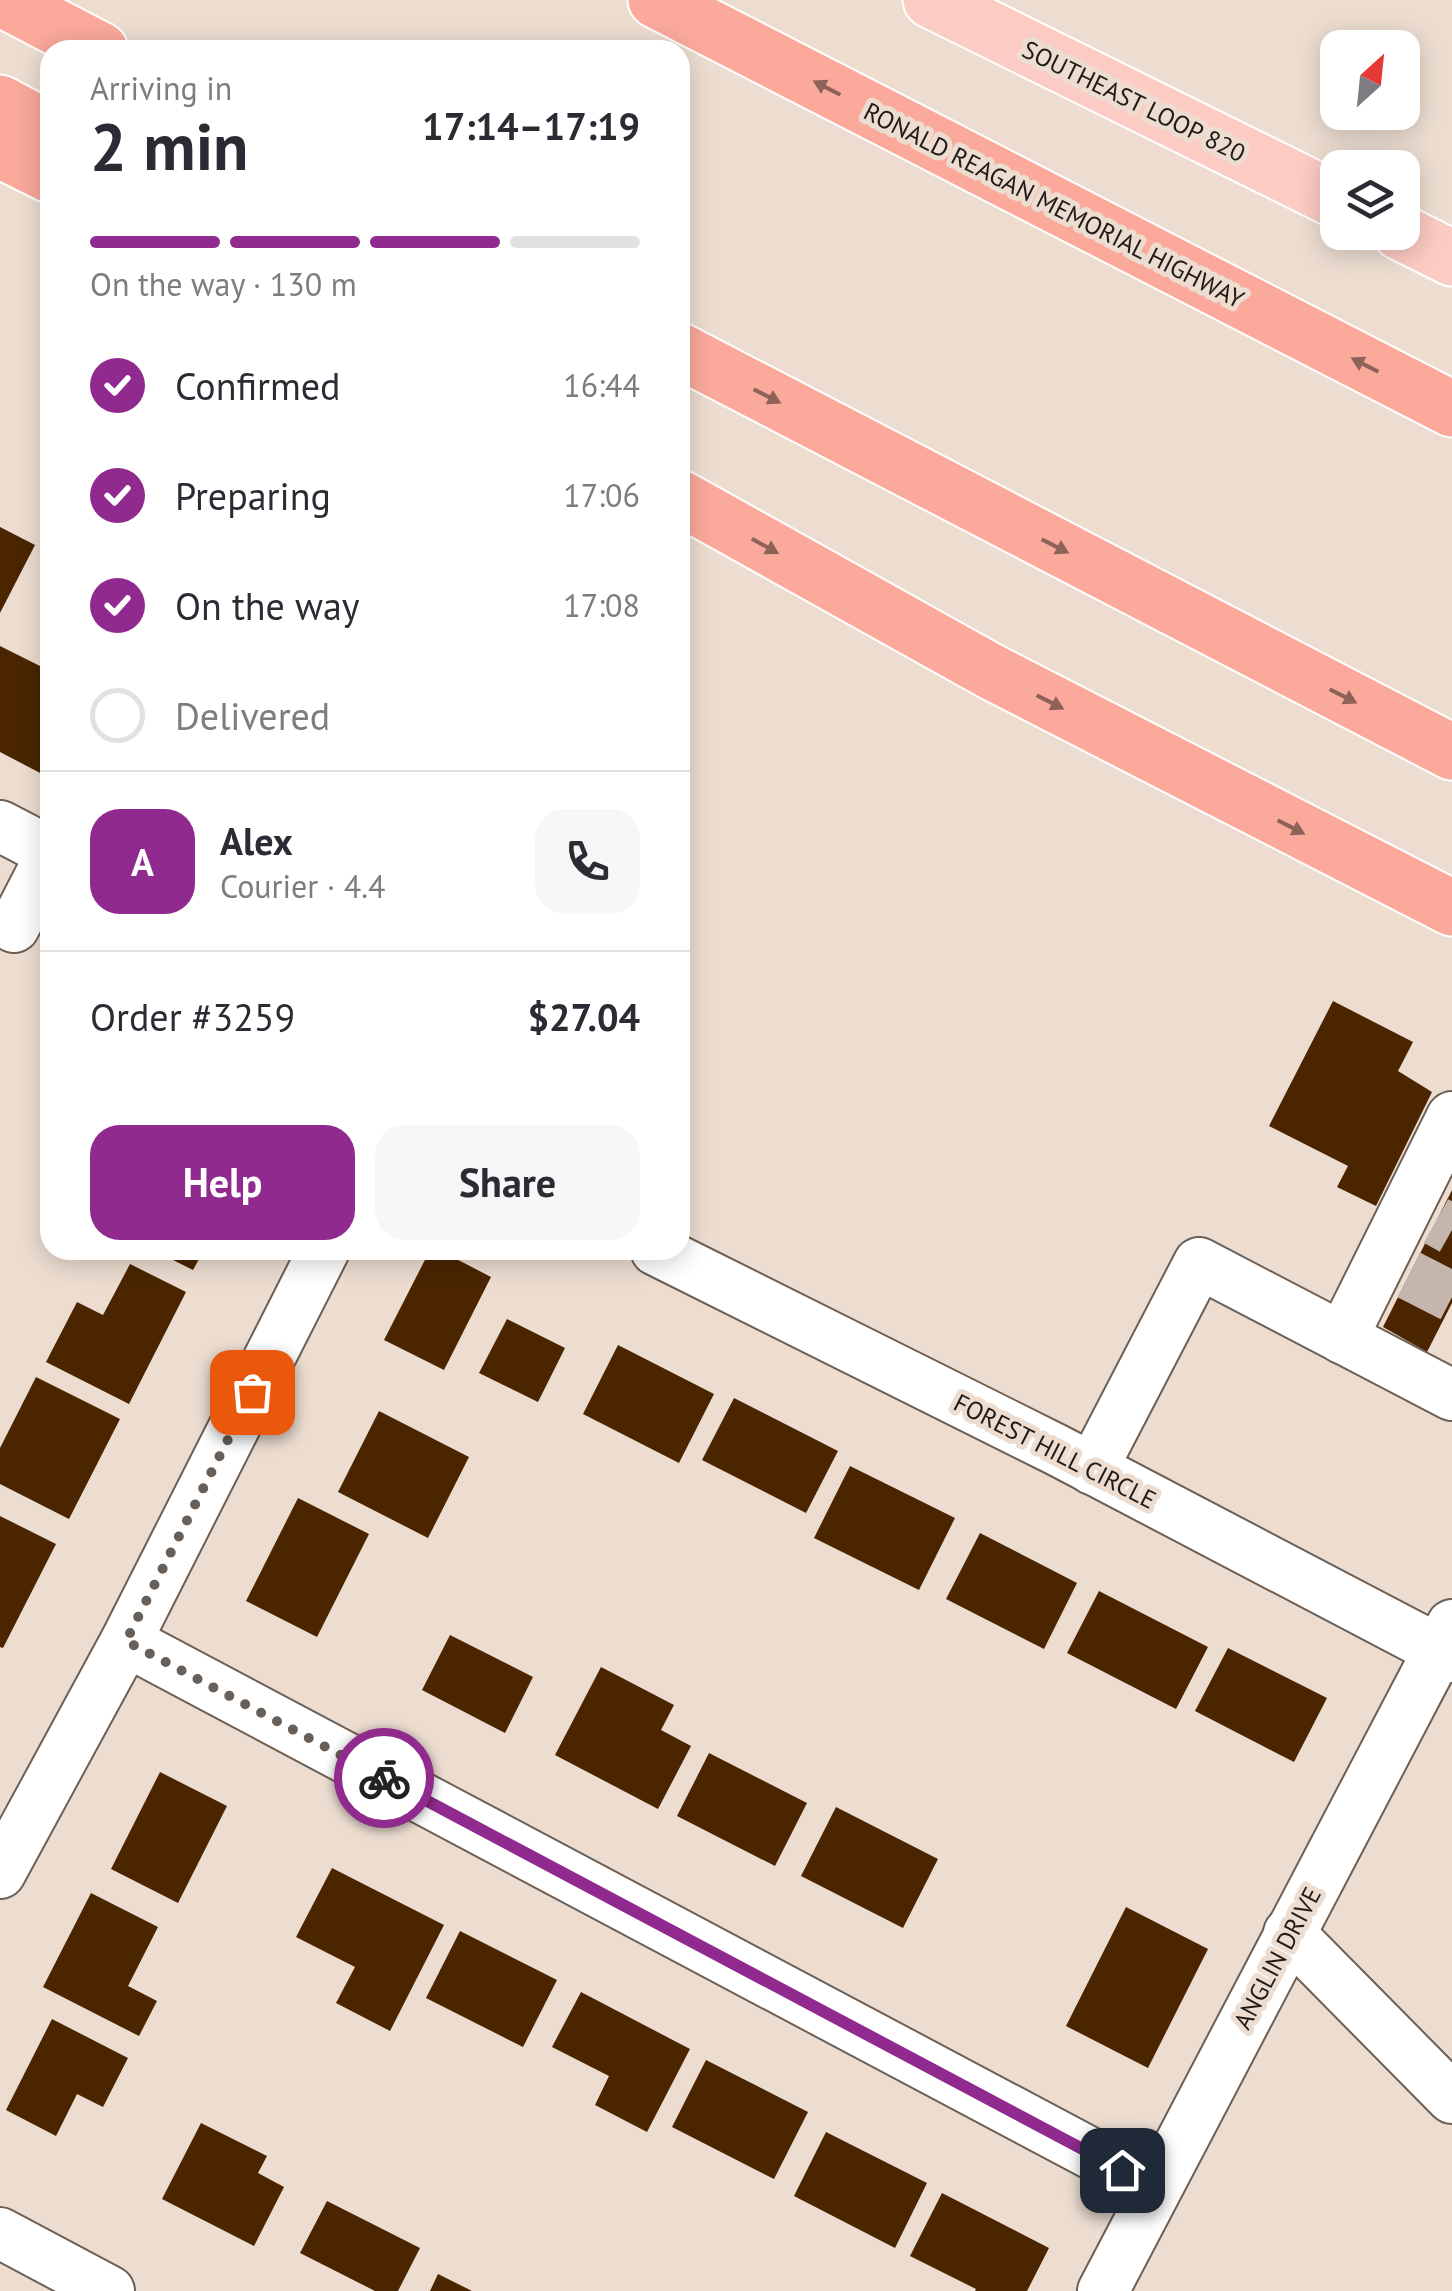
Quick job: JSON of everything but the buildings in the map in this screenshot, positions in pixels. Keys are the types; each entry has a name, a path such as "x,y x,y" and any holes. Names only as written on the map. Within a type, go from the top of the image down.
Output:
{"highway":[{"path":"4,0 81,40"},
{"name":"RONALD REAGAN MEMORIAL HIGHWAY","path":"656,0 1452,409"},
{"path":"0,103 40,125"},
{"path":"0,150 40,170"},
{"path":"690,356 1452,752"},
{"path":"690,504 990,672 1452,908"}],"main road":[{"name":"SOUTHEAST LOOP 820","path":"931,0 1320,192"},
{"path":"1420,242 1452,258"}],"street":[{"path":"0,826 40,849"},
{"path":"22,930 40,882"},
{"path":"1342,1338 1395,1267 1422,1214 1446,1146"},
{"path":"0,1873 126,1641 319,1260"},
{"name":"FOREST HILL CIRCLE","path":"676,1260 1448,1644"},
{"path":"1092,1469 1199,1264 1342,1338 1450,1388"},
{"path":"126,1641 1156,2188"},
{"name":"ANGLIN DRIVE","path":"1103,2291 1289,1933 1448,1644"},
{"path":"1289,1933 1452,2098"},
{"path":"0,2233 109,2291"}],"tunnel":[{"path":"1436,1221 1452,1230"},
{"path":"1409,1275 1452,1297"}],"way so far":[{"path":"252,1392 126,1641 384,1778"}],"route":[{"path":"384,1778 1122,2170"}]}
